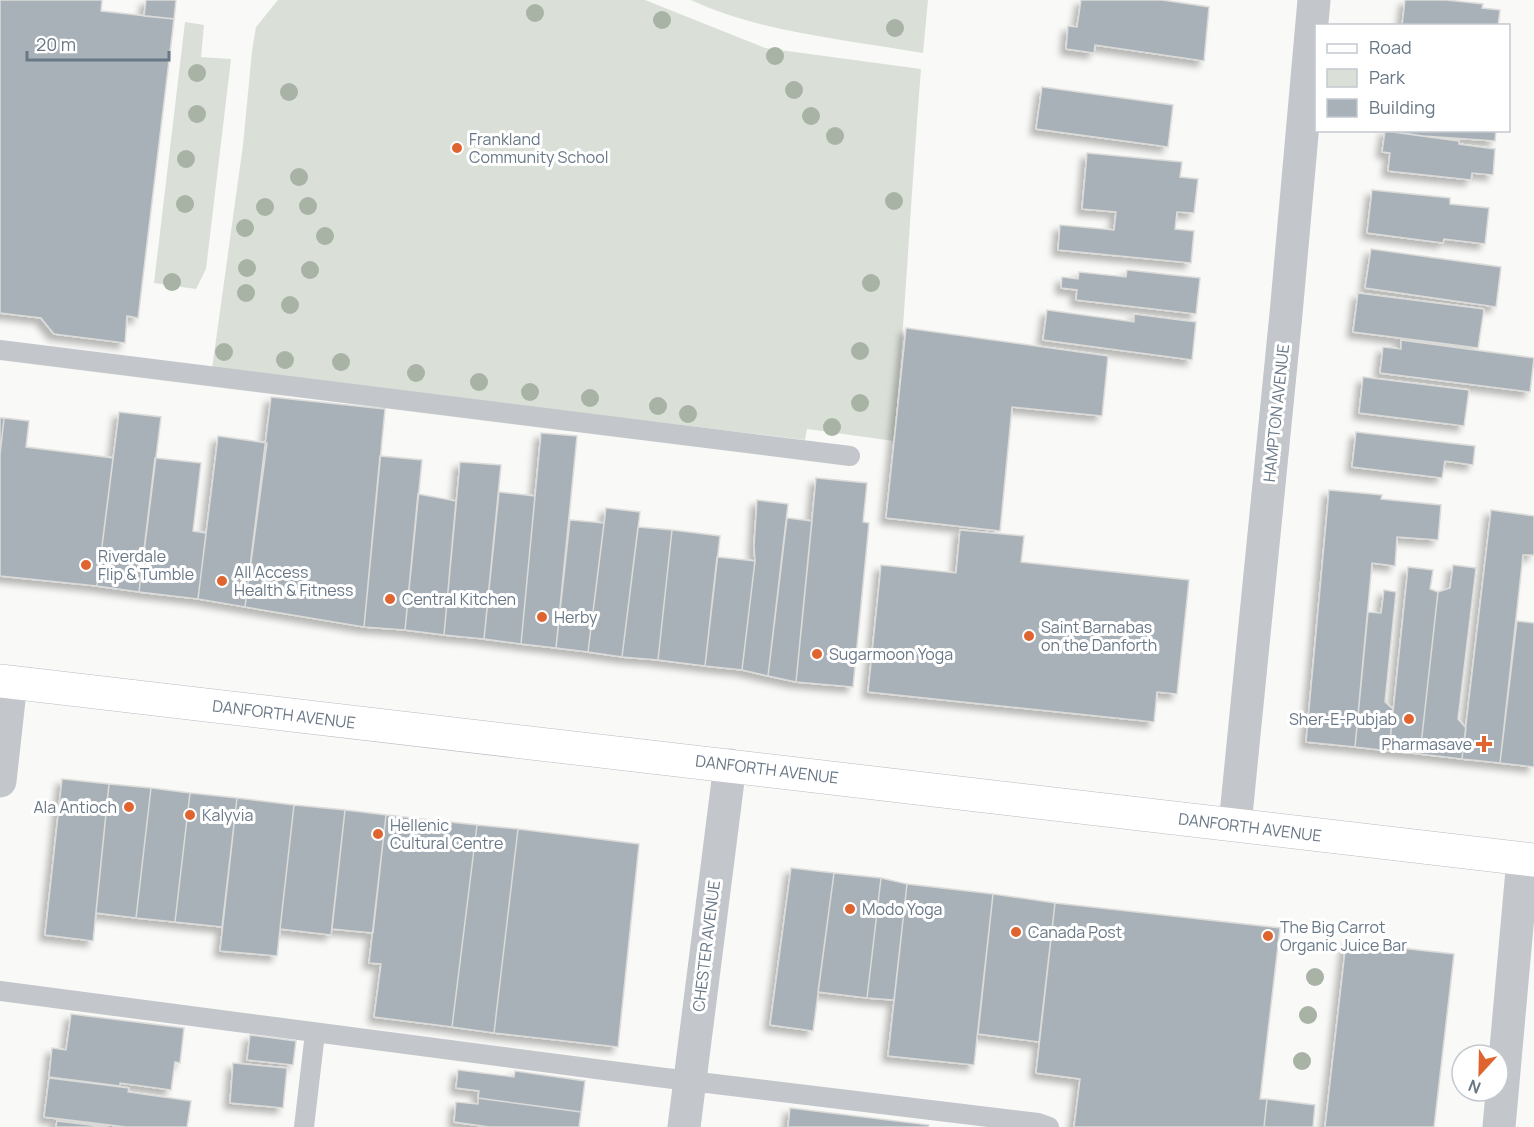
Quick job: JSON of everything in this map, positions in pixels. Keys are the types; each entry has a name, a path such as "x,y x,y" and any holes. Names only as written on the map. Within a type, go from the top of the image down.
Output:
{"main road":[{"name":"DANFORTH AVENUE","path":"6,681 1529,860"}],"street":[{"name":"HAMPTON AVENUE","path":"1235,825 1286,314 1314,0"},
{"path":"0,781 6,681"},
{"name":"CHESTER AVENUE","path":"684,1127 730,765"},
{"path":"1499,1127 1529,860"}],"lane":[{"path":"0,350 850,456"},
{"path":"0,991 690,1081 1038,1123 1049,1127"},
{"path":"304,1127 315,1033"}],"green space":[{"name":"Frankland Community School","path":"278,0 645,0 765,48 921,69 894,441 807,429 805,440 212,369 243,145 256,27"},
{"path":"691,0 928,0 923,53 805,34 745,20"},
{"path":"185,22 204,25 201,57 231,59 206,269 196,289 154,283"}],"building":[{"path":"0,0 102,0 101,11 174,19 138,318 127,316 125,343 54,334 41,318 0,313"},
{"path":"146,0 176,0 174,19 144,16"},
{"path":"1081,0 1162,0 1209,7 1204,61 1095,45 1094,53 1066,49 1068,26 1077,27"},
{"path":"1405,0 1446,0 1483,4 1482,8 1500,10 1498,24 1402,24"},
{"path":"1042,87 1173,105 1168,147 1036,129"},
{"path":"1385,132 1459,141 1459,144 1495,149 1493,175 1472,173 1471,180 1388,171 1390,153 1382,152"},
{"path":"1397,132 1496,132 1495,141"},
{"path":"1087,153 1182,162 1180,177 1198,179 1194,213 1177,212 1175,229 1194,231 1191,263 1058,250 1060,225 1114,230 1116,212 1082,209"},
{"path":"1372,190 1450,198 1450,204 1489,208 1485,244 1444,239 1443,243 1367,233"},
{"path":"1371,249 1501,267 1496,307 1365,288"},
{"path":"1127,270 1200,278 1196,314 1076,300 1077,290 1061,288 1062,277 1078,279 1079,272 1126,277"},
{"path":"1358,293 1484,309 1478,348 1353,332"},
{"path":"1047,310 1134,322 1134,314 1196,322 1192,360 1043,340"},
{"path":"906,328 1108,356 1102,416 1012,407 1000,531 886,518"},
{"path":"1401,340 1534,358 1530,392 1380,373 1383,347 1401,349"},
{"path":"1363,377 1469,390 1464,426 1359,413"},
{"path":"271,397 385,409 364,627 245,607"},
{"path":"119,412 161,417 139,592 97,586"},
{"path":"0,418 4,418 0,455"},
{"path":"4,418 29,421 26,447 113,458 97,586 0,576 0,455"},
{"path":"1356,432 1475,446 1473,465 1445,461 1442,478 1352,467"},
{"path":"541,433 577,436 556,648 521,644"},
{"path":"218,436 267,443 245,607 198,599"},
{"path":"380,456 422,460 405,630 364,627"},
{"path":"155,458 201,463 193,531 206,533 198,599 139,592"},
{"path":"460,462 501,465 484,639 444,635"},
{"path":"816,478 867,483 863,522 869,523 853,687 796,682"},
{"path":"1329,490 1382,495 1381,499 1441,505 1438,540 1397,537 1395,566 1372,563 1355,747 1306,742"},
{"path":"499,492 535,496 521,644 484,639"},
{"path":"418,494 456,501 444,635 405,630"},
{"path":"757,500 788,504 768,676 742,670 755,561"},
{"path":"606,508 640,512 622,657 588,652"},
{"path":"1491,510 1534,516 1534,555 1523,555 1500,763 1462,759"},
{"path":"787,518 812,521 796,682 768,676"},
{"path":"570,520 604,523 588,652 556,648"},
{"path":"638,527 672,530 658,660 622,657"},
{"path":"672,530 720,536 705,666 658,660"},
{"name":"Saint Barnabas on the Danforth","path":"960,530 1024,536 1021,562 1189,580 1177,694 1157,692 1154,722 868,692 881,565 956,573"},
{"path":"717,557 755,561 742,670 705,666"},
{"path":"1453,565 1476,568 1458,719 1466,728 1462,759 1420,754 1438,592 1450,588"},
{"path":"1408,567 1433,570 1430,589 1438,592 1420,754 1389,751"},
{"path":"1384,590 1396,592 1385,702 1393,709 1389,751 1355,747 1368,612 1381,613"},
{"path":"1517,621 1534,623 1534,767 1500,763"},
{"path":"62,779 109,784 93,941 45,935"},
{"path":"109,784 151,788 136,918 96,913"},
{"path":"151,788 190,793 175,922 136,918"},
{"path":"190,793 237,798 222,927 175,922"},
{"path":"237,798 294,805 277,956 220,951"},
{"path":"294,805 345,810 331,935 280,929"},
{"path":"345,810 386,815 373,933 332,929"},
{"path":"386,815 477,825 452,1027 374,1017 381,964 369,963"},
{"path":"477,825 518,829 494,1033 452,1027"},
{"path":"518,829 639,844 618,1047 494,1033"},
{"path":"791,868 834,873 813,1031 770,1025"},
{"path":"834,873 881,878 867,998 818,992"},
{"path":"881,878 907,884 894,1000 867,998"},
{"path":"907,884 993,894 974,1065 888,1056"},
{"path":"993,894 1055,903 1039,1042 978,1034"},
{"path":"1055,903 1280,928 1260,1099 1267,1099 1264,1127 1074,1127 1080,1079 1036,1073"},
{"path":"1346,942 1454,954 1434,1127 1325,1127"},
{"path":"71,1014 184,1028 180,1063 175,1062 171,1090 49,1077 52,1048 66,1050"},
{"path":"250,1035 296,1041 293,1065 247,1060"},
{"path":"233,1063 287,1068 283,1108 230,1103"},
{"path":"458,1070 514,1077 515,1071 585,1081 581,1112 478,1098 479,1091 456,1088"},
{"path":"49,1078 129,1088 128,1092 191,1101 187,1127 126,1127 44,1117"},
{"path":"478,1098 581,1112 579,1127 489,1127 454,1122 456,1102 478,1104"},
{"path":"1267,1099 1315,1105 1313,1127 1264,1127"},
{"path":"790,1108 929,1125 928,1127 788,1127"},
{"path":"57,1121 108,1127 56,1127"}],"place":[{"name":"Frankland Community School","path":"457,148"},
{"name":"Riverdale Flip & Tumble","path":"86,565"},
{"name":"All Access Health & Fitness","path":"222,581"},
{"name":"Central Kitchen","path":"390,599"},
{"name":"Herby","path":"542,617"},
{"name":"Saint Barnabas on the Danforth","path":"1029,636"},
{"name":"Sugarmoon Yoga","path":"817,654"},
{"name":"Sher-E-Pubjab","path":"1409,719"},
{"name":"Pharmasave","path":"1484,744"},
{"name":"Ala Antioch","path":"129,807"},
{"name":"Kalyvia","path":"190,815"},
{"name":"Hellenic Cultural Centre","path":"378,834"},
{"name":"Modo Yoga","path":"850,909"},
{"name":"Canada Post","path":"1016,932"},
{"name":"The Big Carrot Organic Juice Bar","path":"1268,936"}]}
